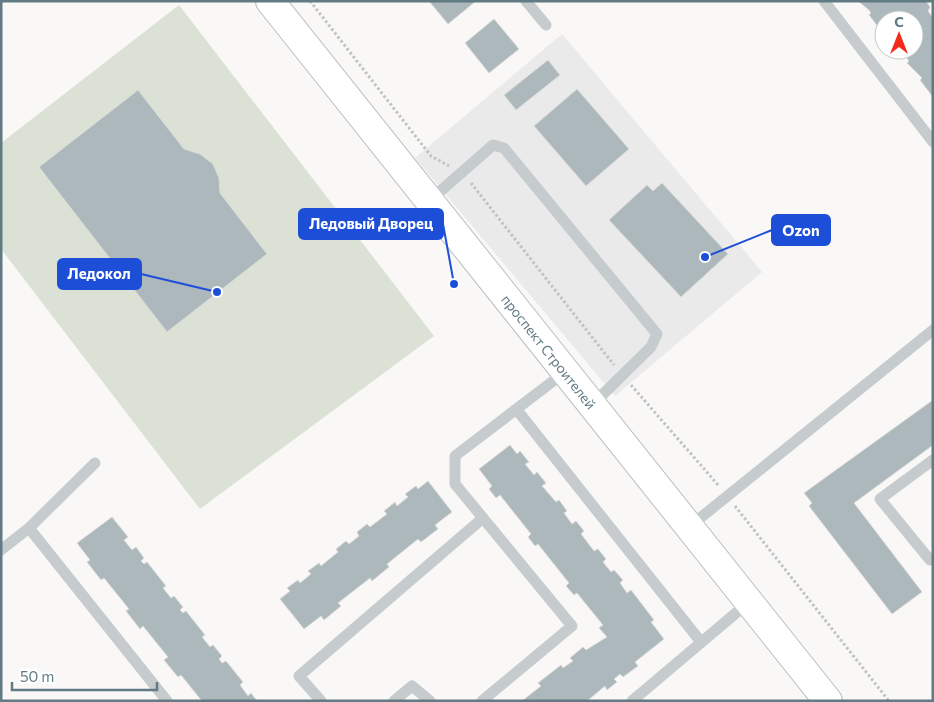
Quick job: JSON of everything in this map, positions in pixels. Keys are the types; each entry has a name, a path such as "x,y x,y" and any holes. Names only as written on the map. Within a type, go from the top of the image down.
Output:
{"street":[{"name":"проспект Строителей","path":"270,1 828,701"}],"lane":[{"path":"526,1 546,25"},
{"path":"824,1 933,142"},
{"path":"429,201 493,145 504,148 657,334 651,347 592,405"},
{"path":"689,527 933,330"},
{"path":"482,701 572,626 456,484 456,456 565,372"},
{"path":"517,410 701,642"},
{"path":"933,460 880,498 930,560 933,559"},
{"path":"1,550 29,528 95,463"},
{"path":"321,701 300,676 483,518"},
{"path":"29,528 167,701"},
{"path":"632,701 748,602"},
{"path":"394,701 412,686 430,701"}],"path":[{"path":"310,1 431,156 462,172 622,375 727,496 889,701"}],"shaded area":[{"path":"179,5 434,336 200,509 1,249 1,143"},
{"path":"562,34 762,272 615,396 415,158"}],"building":[{"path":"429,1 476,1 448,24"},
{"path":"858,1 926,1 930,7 928,11 933,18 933,97 920,80 922,78 907,63 908,60 924,60 924,10 874,10 874,21 869,15 871,13"},
{"path":"494,19 519,49 489,73 465,43"},
{"path":"548,60 560,75 516,110 504,95"},
{"path":"577,89 629,149 586,186 534,126"},
{"path":"138,90 184,149 200,154 213,164 219,178 220,193 267,254 167,332 39,167"},
{"path":"662,183 728,254 681,297 609,220 647,185 653,191"},
{"path":"933,400 933,445 854,503 922,592 892,614 809,506 812,503 804,493"},
{"path":"510,445 517,454 520,451 529,462 525,464 534,475 537,472 546,483 542,486 556,502 559,500 567,511 564,513 572,524 576,521 584,531 581,534 594,551 598,549 606,559 603,562 611,572 614,570 623,580 620,583 627,593 631,590 654,620 651,622 664,639 635,662 638,666 623,677 620,674 614,679 617,682 607,690 605,686 587,701 522,701 541,686 538,683 561,665 563,668 573,661 570,658 583,647 586,650 607,637 599,628 603,625 577,593 574,595 566,586 569,583 538,544 535,546 528,537 531,534 500,495 496,498 489,489 492,486 479,469"},
{"path":"428,481 452,512 435,525 438,529 421,542 418,539 387,564 389,567 372,581 370,578 338,603 341,606 324,620 321,616 304,629 280,599 290,591 287,588 298,580 300,583 311,574 308,571 319,563 321,566 338,552 336,549 346,541 349,544 359,536 357,532 367,524 370,527 387,514 384,511 395,502 397,506 408,497 405,494 416,486 418,489"},
{"path":"112,517 128,537 124,540 132,550 136,547 144,558 141,561 144,564 147,562 166,586 163,588 171,598 174,596 183,607 180,610 183,613 186,611 205,635 202,637 210,647 213,645 222,656 219,659 222,663 226,661 243,682 240,685 248,696 251,693 257,701 202,701 181,675 178,677 164,660 168,657 143,626 140,629 126,611 129,609 104,578 101,580 87,562 90,560 77,543"}],"place":[{"name":"Ozon","path":"705,257"},
{"name":"Ледовый Дворец","path":"454,284"},
{"name":"Ледокол","path":"217,292"}]}
